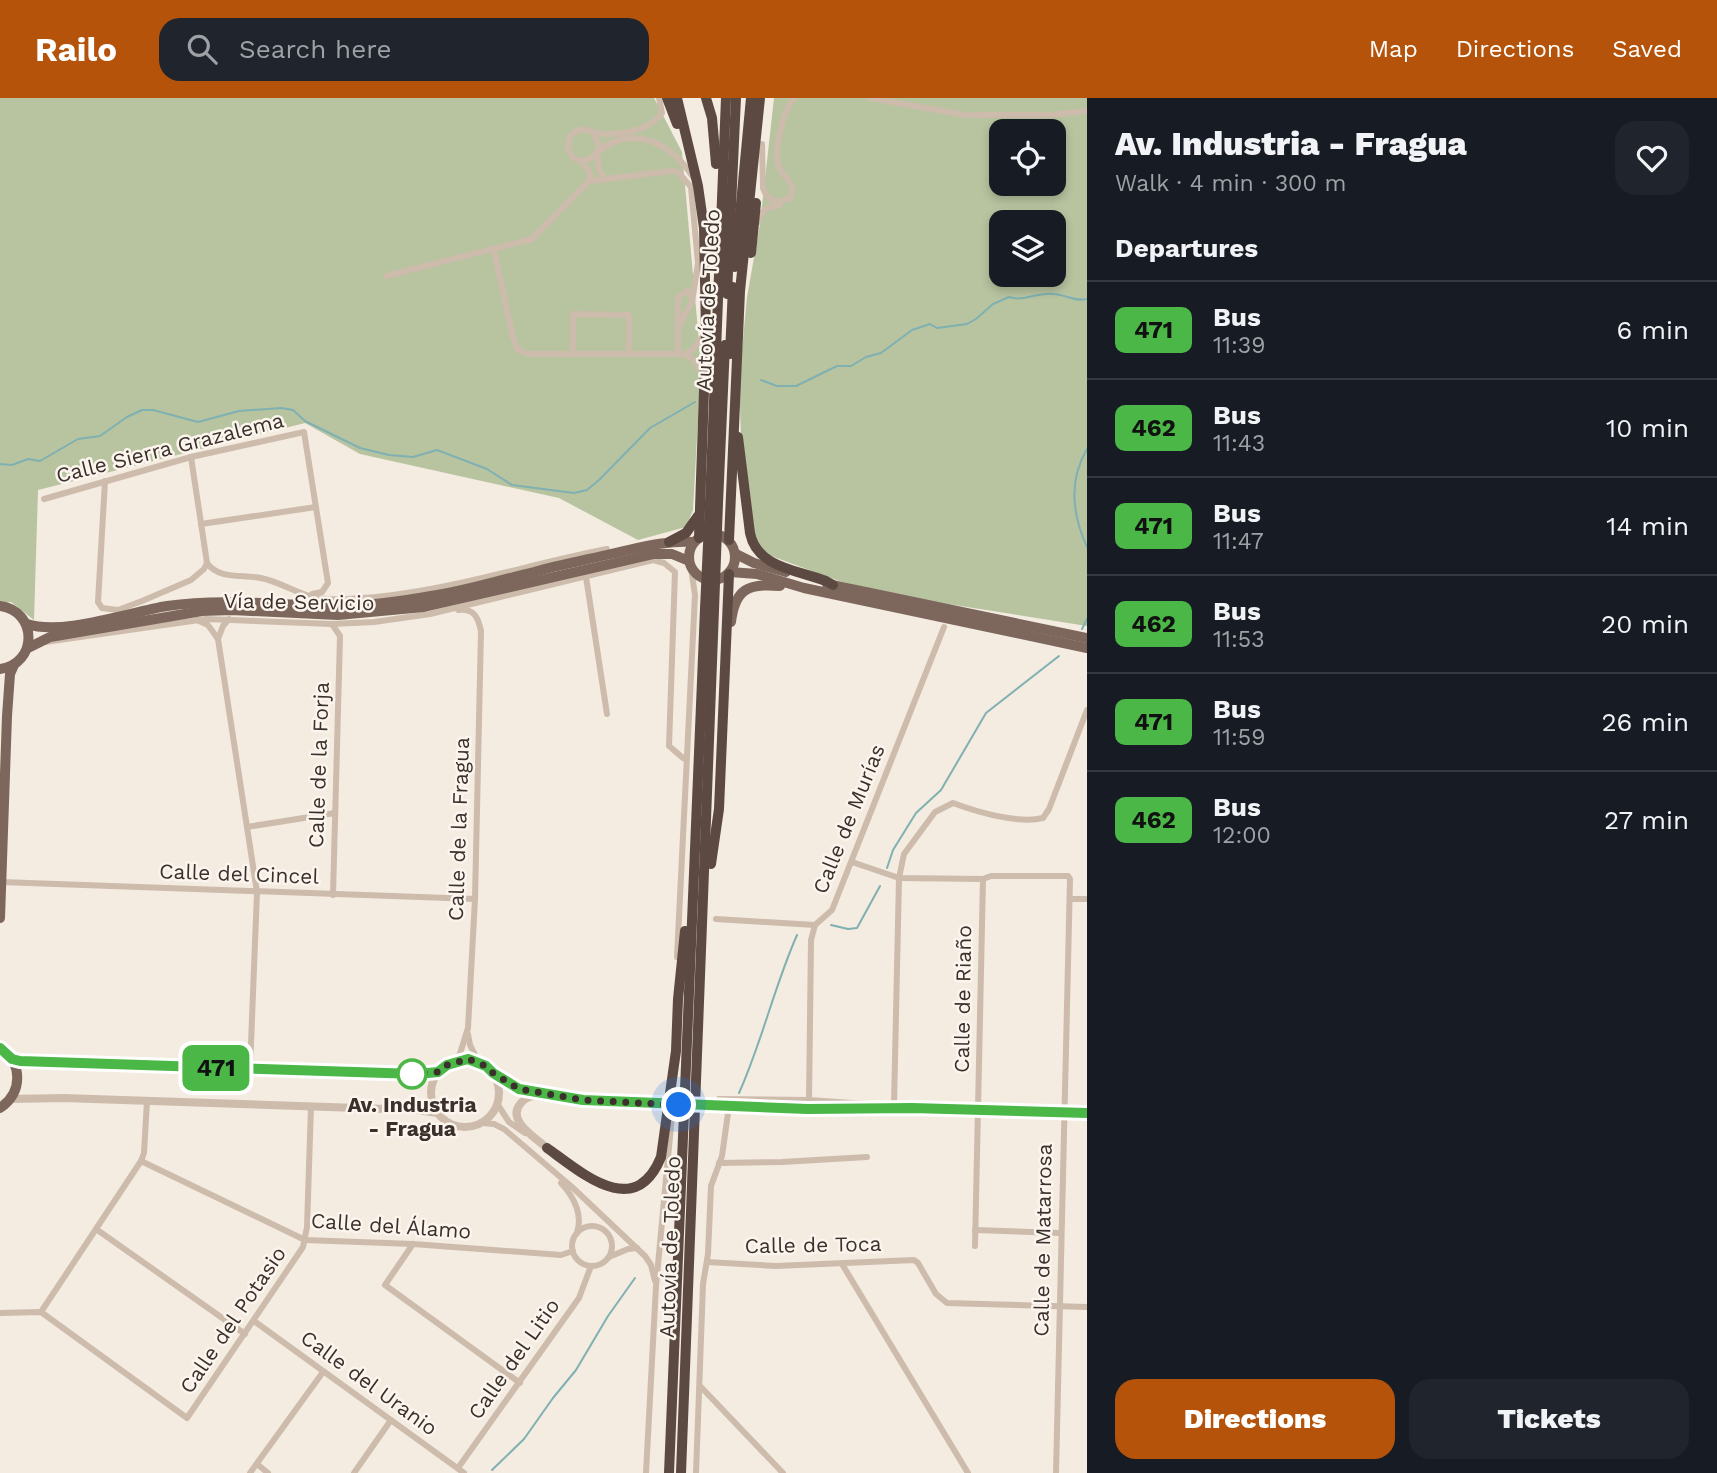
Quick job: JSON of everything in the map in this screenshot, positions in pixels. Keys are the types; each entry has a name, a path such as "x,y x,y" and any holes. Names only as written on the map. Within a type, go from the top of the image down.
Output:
{"highway":[{"path":"667,98 691,159"},
{"path":"677,98 698,186 704,228 706,332 696,540"},
{"path":"707,98 712,118 720,212"},
{"name":"Autovía de Toledo","path":"717,503 716,316 726,98"},
{"name":"Autovía de Toledo","path":"717,503 736,98"},
{"path":"704,897 717,503 751,98"},
{"path":"729,540 740,291 760,98"},
{"path":"740,311 753,233 767,98"},
{"path":"733,186 736,198 734,285"},
{"path":"734,402 750,533 754,546 767,560 833,585"},
{"path":"668,542 687,533 698,516"},
{"path":"704,897 719,809 724,650 730,573"},
{"path":"669,1473 693,889 713,609"},
{"path":"547,1148 605,1186 627,1189 645,1181 658,1166 662,1157 676,1051 678,999 693,889"},
{"name":"Autovía de Toledo","path":"681,1473 704,897"}],"main road":[{"path":"27,624 39,628 59,626 103,620 167,606 211,602 350,606 432,596 651,545 696,540 714,534 729,540 736,554 730,573 716,581 709,581 695,574 690,564 690,551 696,540"},
{"path":"0,669 14,665 33,645 50,637 202,611 338,615 413,608 672,554 690,564"},
{"path":"736,554 754,564 848,589 1087,638"},
{"path":"730,573 757,574 804,588 1087,648"},
{"path":"724,650 732,611 740,593 764,584 804,588"},
{"path":"0,606 8,607 19,614 27,624 33,645"},
{"path":"0,918 7,716 10,674 14,665"},
{"path":"0,704 7,716"},
{"path":"0,1048 12,1059 17,1068 18,1079 11,1099 0,1108"}],"street":[{"path":"659,98 662,113 647,127 600,134 585,129 577,130 570,136 567,144 569,152 582,161 591,159 618,139 644,139 663,146 675,155 685,164 698,186"},
{"path":"753,233 761,212 784,204 790,198 793,187 780,169 778,151 784,114 794,98"},
{"path":"870,98 966,115 1049,115 1087,111"},
{"path":"593,132 598,138 599,170 606,180"},
{"path":"762,144 763,188 766,195 771,201 779,202 790,198"},
{"path":"386,276 532,239 589,181 590,173 582,161"},
{"path":"589,181 671,171 685,178 691,187 698,263 692,299 679,325"},
{"path":"494,250 513,338 518,350 528,354 681,354 692,350 706,332"},
{"path":"681,354 678,297 687,291 692,299"},
{"path":"573,355 573,314 629,315 629,354"},
{"path":"681,354 696,362 704,377"},
{"name":"Calle Sierra Grazalema","path":"44,499 191,457 304,432 316,507"},
{"path":"105,481 98,602 102,608 118,610 191,580 207,563 191,457"},
{"path":"201,524 316,507 328,583 322,592 306,594"},
{"name":"Vía de Servicio","path":"207,563 212,569 230,575 272,581 319,598 347,599 417,592 607,549"},
{"name":"Vía de Servicio","path":"33,645 197,620 332,624 430,614 586,577 640,560 653,561 664,563 675,572 669,746 683,758"},
{"path":"678,999 679,920 695,595 690,564"},
{"path":"586,577 607,714"},
{"name":"Calle de la Fragua","path":"430,614 465,610 474,613 479,620 481,631 475,899 468,1028 470,1045 478,1061"},
{"path":"230,619 223,626 219,639 257,892 250,1069"},
{"path":"197,620 208,625 219,639"},
{"path":"332,624 340,636 353,623"},
{"name":"Calle de Murías","path":"815,925 832,910 944,627"},
{"name":"Calle de la Forja","path":"333,895 340,636"},
{"path":"894,1105 899,878 904,854 935,812 953,803 1024,819 1043,818 1049,809 1087,710"},
{"path":"247,827 335,813"},
{"path":"852,862 899,878 1068,876 1070,899 1087,899"},
{"name":"Calle de Riaño","path":"975,1246 983,879"},
{"name":"Calle del Cincel","path":"1,882 475,899"},
{"name":"Calle de Matarrosa","path":"1056,1473 1070,899"},
{"path":"716,919 815,925 811,940 809,1100"},
{"name":"Calle de la Fragua","path":"458,1060 468,1028"},
{"path":"646,1473 656,1286 676,1051"},
{"path":"12,1059 417,1074 438,1072 458,1060 478,1061 519,1089 583,1100"},
{"path":"437,1113 431,1092 438,1072"},
{"path":"482,1123 494,1113 499,1101 500,1090 493,1073"},
{"path":"499,1101 519,1089"},
{"path":"547,1148 517,1120 517,1108 534,1095 559,1100 808,1109 912,1108 1087,1113"},
{"path":"11,1099 38,1097 416,1110 437,1113 453,1125 466,1128 482,1123 494,1124 504,1129 637,1248 650,1265 656,1286"},
{"path":"696,1473 703,1284 707,1262 711,1186 722,1156 728,1113 719,1099 809,1100 912,1108"},
{"path":"0,1313 41,1312 141,1161 144,1153 147,1101"},
{"path":"499,1101 509,1122 547,1148"},
{"path":"305,1240 311,1106"},
{"path":"719,1163 867,1157"},
{"name":"Calle del Álamo","path":"141,1161 305,1240 413,1244 561,1255 573,1251"},
{"path":"551,1171 569,1192 576,1207 579,1225 573,1251 582,1264 598,1266 609,1257 637,1248"},
{"path":"577,1234 583,1228 592,1226 608,1233 612,1241 609,1257"},
{"path":"96,1228 245,1334"},
{"path":"975,1230 1061,1233"},
{"name":"Calle del Potasio","path":"41,1312 187,1418 298,1258 305,1240"},
{"path":"413,1244 385,1285 520,1383"},
{"name":"Calle de Toca","path":"707,1262 776,1266 914,1260 919,1263 936,1293 947,1303 1060,1306"},
{"path":"842,1264 968,1473"},
{"name":"Calle del Litio","path":"461,1471 579,1298 585,1288 591,1266"},
{"path":"1060,1306 1087,1307"},
{"name":"Calle del Uranio","path":"254,1321 461,1471"},
{"path":"250,1473 323,1372"},
{"path":"699,1385 783,1473"},
{"path":"354,1473 391,1420"},
{"path":"257,1464 268,1473"}],"green space":[{"path":"0,98 654,98 682,152 701,364 693,510 686,527 638,540 559,498 360,454 305,423 38,490 34,620 11,602 0,602"},
{"path":"774,98 1087,98 1087,626 910,598 839,581 766,554 755,539 741,436 739,382 747,297 760,224"}],"waterway":[{"path":"761,380 777,386 796,386 837,366 851,366 866,357 881,353 912,330 930,324 937,328 967,324 993,304 1009,297 1048,294 1078,300 1087,299"},
{"path":"0,464 12,465 28,459 40,461 78,439 100,436 142,410 153,410 198,422 239,411 281,408 293,410 305,421 360,448 413,457 437,450 487,469 512,485 574,493 587,490 599,480 650,428 695,402"},
{"path":"1087,449 1077,473 1074,498 1078,522 1087,547"},
{"path":"1082,629 1087,619"},
{"path":"887,868 893,850 916,813 941,790 986,713 1059,656"},
{"path":"831,925 857,928 880,886"},
{"path":"739,1093 797,935"},
{"path":"492,1470 524,1439 576,1370 608,1316 635,1278"}],"bus line":[{"name":"471","path":"0,1048 12,1059 20,1061 283,1071 428,1074 438,1072 458,1060 468,1059 478,1061 519,1089 583,1100 627,1103 1087,1113"}],"place":[{"name":"Av. Industria - Fragua","path":"412,1074"}],"route":[{"path":"412,1074 438,1072 458,1060 468,1059 478,1061 519,1089 583,1100 679,1105"}]}
